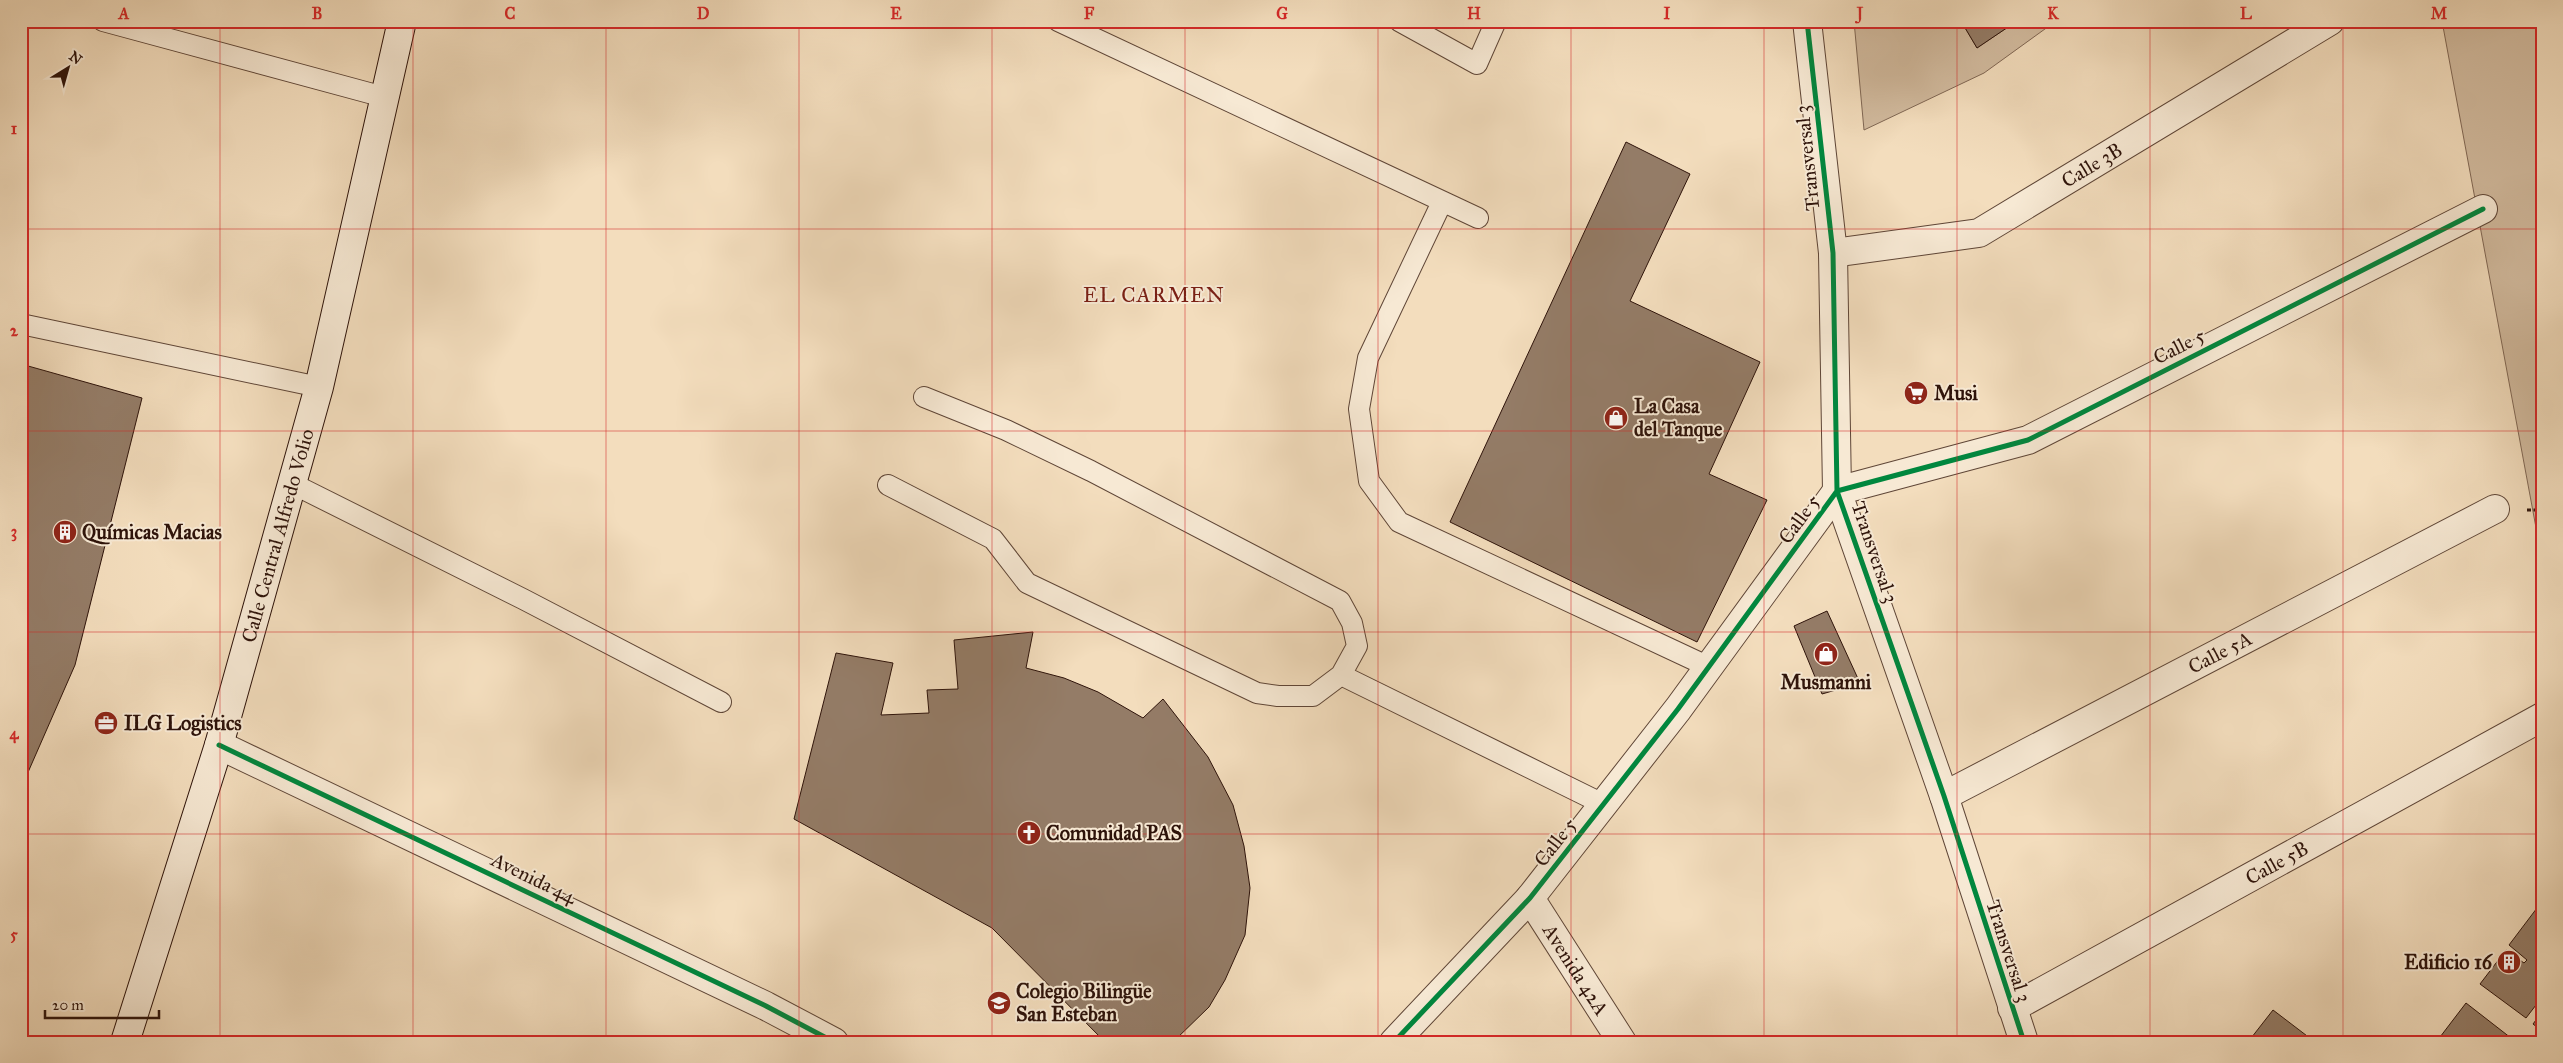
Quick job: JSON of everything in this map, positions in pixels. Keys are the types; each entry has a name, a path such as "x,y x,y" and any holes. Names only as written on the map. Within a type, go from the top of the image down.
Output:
{"street":[{"name":"Calle Central Alfredo Volio","path":"125,1042 219,744 319,387 402,21"},
{"name":"Transversal 3","path":"1807,21 1833,253 1838,491 1944,796 2024,1042"},
{"name":"Calle 3B","path":"1833,253 1979,233 2330,21"},
{"name":"Calle 5","path":"1394,1042 1530,898 1709,667 1838,491 2028,440 2483,209"},
{"name":"Calle 5A","path":"1944,796 2495,509"},
{"name":"Calle 5B","path":"2012,1008 2542,717"},
{"name":"Avenida 44","path":"219,744 766,1006 834,1042"},
{"name":"Avenida 42A","path":"1530,898 1622,1042"}],"lane":[{"path":"102,21 384,97"},
{"path":"1058,21 1478,218"},
{"path":"1399,21 1477,64 1496,21"},
{"path":"1442,202 1368,358 1359,409 1369,481 1399,522 1709,667"},
{"path":"21,324 319,387"},
{"path":"888,485 993,539 1027,583 1257,693 1278,696 1312,696 1341,675 1357,646 1352,623 1340,601 1091,471 1006,430 924,397"},
{"path":"292,484 523,598 721,702"},
{"path":"1341,675 1603,804"}],"shaded area":[{"path":"1854,21 1961,21 1977,48 2017,21 2056,21 1984,73 1864,130"},
{"path":"2442,21 2542,21 2542,560"}],"building":[{"path":"1961,21 2017,21 1977,48"},
{"name":"La Casa del Tanque","path":"1626,142 1690,174 1630,301 1760,362 1709,474 1767,500 1697,642 1450,522"},
{"name":"Químicas Macias","path":"21,364 142,398 75,665 22,786"},
{"name":"Musmanni","path":"1827,611 1860,683 1822,694 1794,626"},
{"name":"Comunidad PAS","path":"1033,632 1026,668 1064,678 1098,692 1143,718 1163,699 1208,757 1233,805 1244,846 1250,888 1245,935 1225,980 1209,1007 1173,1042 1105,1042 992,928 794,819 836,653 893,663 881,715 929,713 927,690 958,689 954,640"},
{"name":"Edificio 16","path":"2537,908 2542,911 2542,1010 2536,1005 2526,1018 2480,984 2506,950 2524,963 2527,960 2509,945"},
{"path":"2466,1003 2511,1038 2508,1042 2437,1041"},
{"path":"2273,1010 2315,1042 2248,1042"},
{"path":"2542,1012 2542,1031 2533,1024"}],"cycle path":[{"path":"1807,21 1833,253 1837,491 1944,796 2024,1042"},
{"path":"1394,1042 1530,898 1678,709 1837,491 2028,440 2483,209"},
{"path":"219,745 766,1006 834,1042"}],"place":[{"name":"Musi","path":"1916,393"},
{"name":"La Casa del Tanque","path":"1616,418"},
{"name":"Químicas Macias","path":"65,532"},
{"name":"Musmanni","path":"1826,654"},
{"name":"ILG Logistics","path":"106,723"},
{"name":"Comunidad PAS","path":"1029,833"},
{"name":"Edificio 16","path":"2509,962"},
{"name":"Colegio Bilingüe San Esteban","path":"999,1003"}],"district":[{"name":"EL CARMEN","path":"1154,295"}]}
